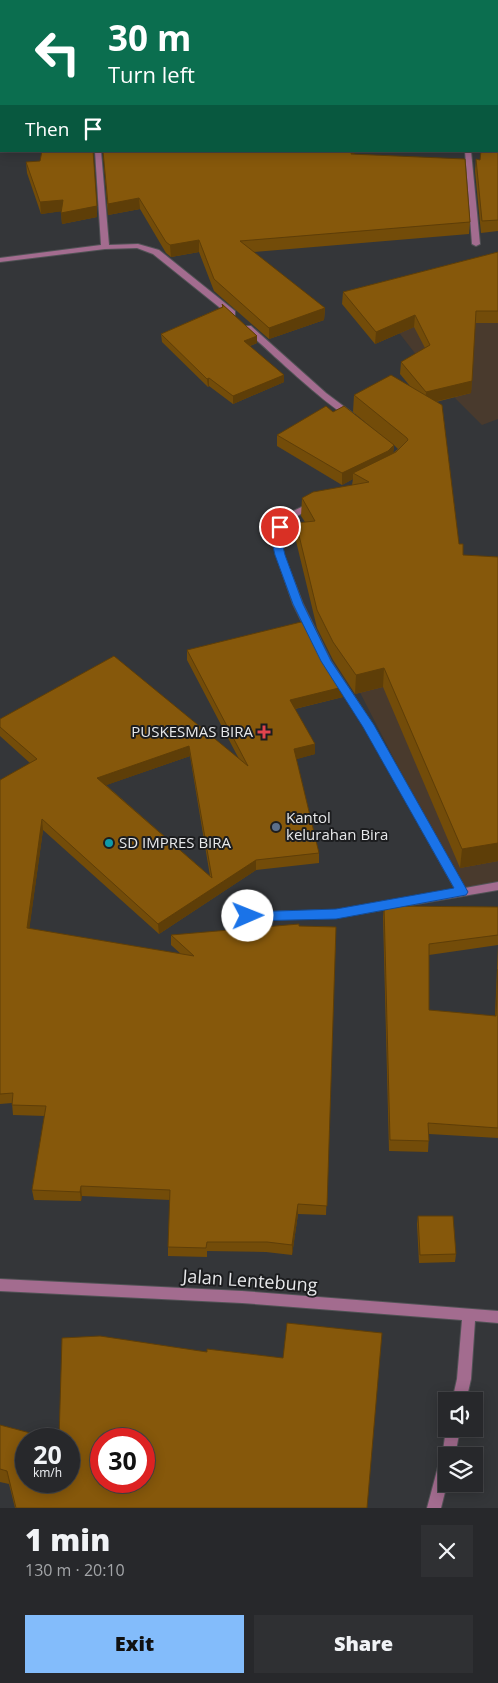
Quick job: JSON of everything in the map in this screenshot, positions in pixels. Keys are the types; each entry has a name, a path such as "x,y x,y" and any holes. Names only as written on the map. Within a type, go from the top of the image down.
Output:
{"street":[{"path":"98,152 104,247"},
{"path":"468,152 476,244"},
{"path":"0,260 104,247 138,246 156,252 218,302 323,395 360,424"},
{"path":"323,500 288,517 280,527 276,538 280,555 298,604 326,661 368,725 462,892"},
{"path":"230,917 336,914 498,886"},
{"name":"Jalan Lentebung","path":"0,1285 242,1297 498,1318"},
{"path":"461,1392 464,1379 469,1315"},
{"path":"434,1508 438,1492"}],"shaded area":[{"path":"498,274 498,419 482,425 431,374 383,312"},
{"path":"498,652 498,886 462,892 348,669"}],"building":[{"path":"42,152 93,152 97,206 61,213 63,200 40,202 26,162 40,161"},
{"path":"103,152 352,152 351,154 465,159 470,222 240,241 325,308 269,328 214,279 199,240 170,245 166,242 139,198 108,204"},
{"path":"481,152 498,152 498,220 482,221 476,159 480,160"},
{"path":"498,252 498,311 476,311 472,381 426,392 401,362 430,345 415,315 376,332 343,292"},
{"path":"222,304 257,336 244,341 284,375 233,396 209,378 207,379 161,334 223,307"},
{"path":"391,375 442,405 459,544 463,544 463,555 498,557 498,843 462,849 384,668 356,675 333,642 317,610 296,523 315,521 302,498 313,492 369,482 353,473 396,452 408,440 354,395"},
{"path":"326,406 333,412 344,406 394,445 388,451 342,473 277,435"},
{"path":"305,621 320,652 343,687 290,700 315,744 294,749 319,853 256,860 158,924 42,819 27,928 194,956 171,935 299,924 299,926 336,927 327,1206 298,1204 292,1245 267,1242 207,1242 206,1248 168,1247 170,1190 81,1186 80,1192 32,1190 46,1106 12,1105 13,1093 0,1094 0,780 37,759 0,727 0,719 114,656 248,766 187,650","holes":["189,746 212,878 97,778"]},
{"path":"384,906 498,907 498,935 429,944 429,1010 496,1016 498,969 498,1128 428,1123 429,1141 390,1140"},
{"path":"418,1216 453,1216 456,1254 420,1255"},
{"path":"287,1323 382,1333 367,1508 16,1508 7,1471 0,1469 0,1425 15,1429 15,1493 80,1493 80,1428 59,1428 62,1338 100,1336 207,1352 207,1349 283,1358"}],"place":[{"name":"PUSKESMAS BIRA","path":"264,732"},
{"name":"Kantol kelurahan Bira","path":"276,827"},
{"name":"SD IMPRES BIRA","path":"109,843"}],"route":[{"path":"248,916 336,914 462,892 368,725 326,661 298,604 280,555 276,538 280,527"}]}
